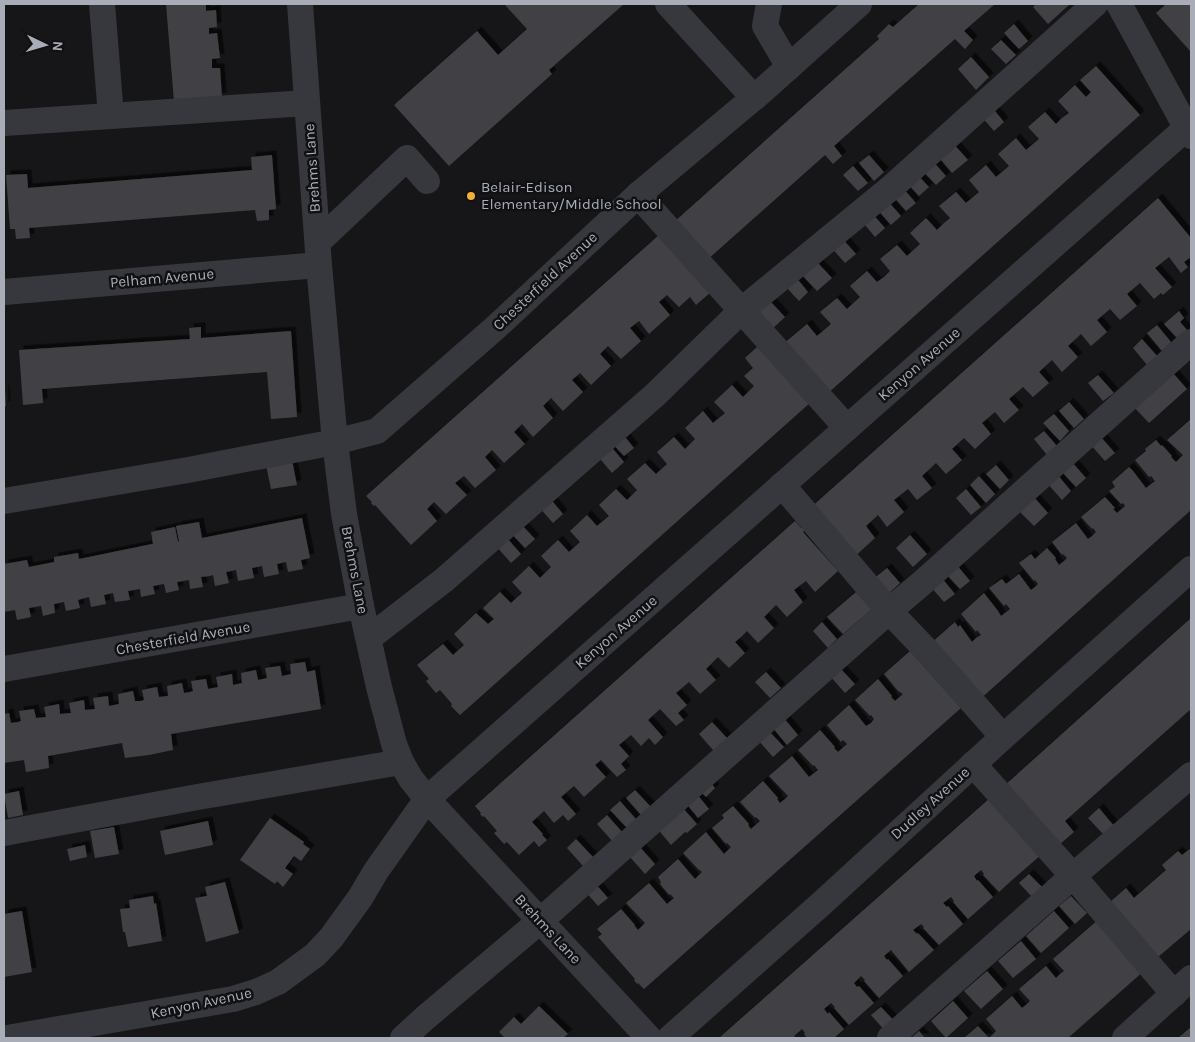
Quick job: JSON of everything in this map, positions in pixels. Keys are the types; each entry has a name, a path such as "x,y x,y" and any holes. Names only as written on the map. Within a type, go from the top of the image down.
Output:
{"street":[{"path":"102,4 111,116"},
{"name":"Brehms Lane","path":"300,4 335,442 344,514 361,606 394,744 401,762 411,779 427,799 649,1038"},
{"path":"668,4 754,98"},
{"path":"769,4 765,26 789,66"},
{"name":"Chesterfield Avenue","path":"4,500 188,470 335,442 377,431 495,328 638,195 754,98 859,4"},
{"path":"369,638 444,580 655,395 742,310 893,186 1095,4"},
{"path":"1119,4 1190,129"},
{"path":"4,122 307,104"},
{"name":"Kenyon Avenue","path":"7,1038 226,1001 256,992 278,982 315,955 360,898 376,871 427,799 782,485 1190,129"},
{"path":"319,253 406,158 427,181"},
{"path":"638,195 847,428"},
{"name":"Pelham Avenue","path":"4,292 319,253"},
{"path":"403,1038 424,1018 540,921 1191,342"},
{"path":"782,485 889,611 930,654 1003,737"},
{"name":"Dudley Avenue","path":"670,1038 1191,569"},
{"name":"Chesterfield Avenue","path":"4,670 361,606"},
{"path":"4,833 401,762"},
{"path":"973,764 1073,876 1183,986 1125,1038"},
{"path":"890,1038 1073,876 1191,775"}],"building":[{"path":"166,4 206,4 206,11 216,10 217,27 209,28 209,34 217,33 220,58 212,59 212,68 220,68 222,97 174,102"},
{"path":"504,4 624,4 549,70 552,74 449,166 394,105 477,31 498,55 527,29"},
{"path":"919,4 995,4 964,31 973,40 965,49 955,39 834,146 842,156 833,164 825,155 707,260 674,222 879,39 877,36 889,24 893,27"},
{"path":"1036,4 1070,4 1048,24 1033,7"},
{"path":"1166,4 1191,4 1191,52 1156,13"},
{"path":"1014,24 1028,41 1019,49 1004,33"},
{"path":"1001,40 1016,55 1006,64 991,49"},
{"path":"971,57 989,77 976,90 958,69"},
{"path":"1096,66 1140,115 827,394 782,345 807,324 817,336 831,324 820,312 837,298 847,309 860,297 850,286 867,271 877,282 884,277 890,271 880,259 897,245 907,256 920,244 910,233 926,218 937,230 950,218 939,206 956,192 966,203 979,192 969,180 986,165 996,177 1009,166 998,154 1016,138 1026,150 1039,139 1028,127 1045,112 1056,124 1069,113 1058,101 1075,85 1086,97 1091,92 1080,80"},
{"path":"990,105 1004,122 994,131 980,115"},
{"path":"951,141 968,160 952,173 936,154"},
{"path":"272,155 276,209 269,210 269,220 257,221 255,210 29,228 30,238 16,239 15,229 10,229 6,175 27,174 28,188 252,170 251,157"},
{"path":"869,155 884,172 874,181 859,163"},
{"path":"930,158 946,176 936,185 920,168"},
{"path":"853,166 868,183 858,191 843,175"},
{"path":"915,172 929,187 919,196 905,181"},
{"path":"900,185 916,203 906,211 891,194"},
{"path":"1158,198 1191,238 1191,257 1184,262 1188,267 1181,273 1169,257 1155,268 1172,287 1163,295 1161,293 1154,299 1140,283 1127,294 1137,306 1120,320 1110,309 1097,320 1107,332 1091,346 1081,334 1068,346 1078,357 1062,372 1052,360 1039,372 1049,383 1033,397 1023,387 1009,399 1019,410 1004,423 995,412 982,423 991,434 975,449 964,438 952,449 962,460 946,474 936,463 922,476 932,488 917,500 908,489 894,500 904,512 887,527 878,515 866,526 875,538 852,559 808,510"},
{"path":"886,199 901,216 891,225 876,208"},
{"path":"869,210 885,228 875,237 860,219"},
{"path":"659,235 711,292 696,305 690,297 679,307 667,295 659,302 670,315 649,334 639,321 630,328 641,341 621,359 608,346 600,354 611,366 591,385 580,373 572,380 583,392 563,411 551,398 543,406 553,418 533,437 522,424 514,432 525,444 504,463 492,450 485,457 496,470 475,488 464,476 455,483 467,495 446,514 434,502 427,509 437,521 411,545 366,496"},
{"path":"840,236 856,254 845,263 829,245"},
{"path":"816,261 832,278 817,291 801,274"},
{"path":"795,276 808,292 799,301 785,286"},
{"path":"770,301 785,317 771,330 755,313"},
{"path":"1179,311 1184,318 1180,322 1188,331 1178,339 1164,324"},
{"path":"1157,325 1171,342 1162,351 1147,333"},
{"path":"201,327 201,338 291,331 297,417 271,419 267,372 42,389 43,403 23,405 19,350 190,339 189,328"},
{"path":"1142,339 1158,357 1148,366 1133,348"},
{"path":"757,347 811,402 460,715 440,690 436,693 426,681 429,679 417,665 443,644 453,655 464,645 454,634 476,613 488,624 494,619 483,608 500,592 511,603 522,593 512,582 529,566 540,578 551,567 541,556 558,540 569,552 580,542 570,531 587,515 597,526 609,516 599,505 616,489 627,500 637,490 627,479 645,463 656,474 667,464 657,452 674,437 685,449 695,439 685,428 703,411 713,423 725,413 714,402 732,385 743,397 754,386 744,376 753,368 745,358"},
{"path":"1172,372 1187,389 1149,423 1133,406"},
{"path":"1098,375 1114,393 1103,401 1088,383"},
{"path":"5,389 6,406 4,406"},
{"path":"1069,402 1084,419 1074,428 1059,411"},
{"path":"1054,414 1069,431 1060,441 1043,423"},
{"path":"1191,419 1191,510 978,701 930,644 955,622 958,627 960,625 972,642 981,635 977,630 976,632 961,614 984,593 1001,616 1010,609 1006,604 1004,606 989,588 1002,579 1006,584 1019,574 1031,590 1035,587 1038,584 1019,563 1031,554 1035,559 1047,548 1056,558 1059,565 1064,561 1067,558 1062,555 1052,542 1076,523 1088,539 1092,536 1096,532 1081,517 1105,497 1117,513 1125,506 1109,491 1115,487 1112,482 1129,467 1146,488 1155,481 1151,476 1149,477 1135,460 1156,440 1176,462 1183,455 1167,440"},
{"path":"1044,431 1057,446 1047,455 1034,439"},
{"path":"621,432 634,448 624,456 610,441"},
{"path":"1100,436 1115,453 1105,461 1090,444"},
{"path":"608,443 624,462 612,473 596,454"},
{"path":"292,460 297,485 271,489 266,465"},
{"path":"1071,461 1086,478 1076,487 1061,471"},
{"path":"996,465 1009,480 1000,489 986,474"},
{"path":"1057,474 1071,491 1062,500 1047,483"},
{"path":"979,476 995,494 986,503 970,485"},
{"path":"966,489 981,507 971,515 956,498"},
{"path":"1032,495 1048,513 1034,526 1017,509"},
{"path":"548,496 563,514 553,523 537,505"},
{"path":"302,518 310,558 301,560 303,569 288,572 286,562 277,564 279,574 264,577 262,566 252,568 254,578 238,581 236,570 226,572 229,583 215,586 213,575 201,577 203,587 190,589 189,580 177,582 179,590 166,593 164,584 153,586 155,594 141,597 140,589 128,591 130,600 115,602 113,593 104,595 106,604 91,607 89,597 78,600 80,608 66,611 64,602 54,604 55,613 43,616 41,606 29,608 31,617 17,620 15,610 4,612 4,564 27,560 29,567 54,562 54,557 78,553 79,559 153,544 151,532 175,527 178,542 176,526 199,522 202,538"},
{"path":"795,521 805,530 803,532 838,571 815,592 806,581 794,590 803,602 787,617 776,605 764,617 774,628 758,643 747,631 735,642 745,653 729,668 718,657 706,669 716,680 700,694 689,682 676,693 687,705 678,713 684,720 676,726 660,709 648,720 663,737 655,745 649,738 641,746 631,735 619,745 629,756 621,764 626,770 617,777 601,760 595,765 606,777 584,797 574,786 561,797 576,814 568,821 563,815 554,823 544,811 532,822 547,840 539,847 534,841 519,855 507,842 504,844 494,833 497,831 480,814 475,806"},
{"path":"519,522 535,539 525,548 509,531"},
{"path":"910,535 927,554 913,567 896,548"},
{"path":"506,537 521,554 511,563 496,546"},
{"path":"956,564 970,581 960,589 945,573"},
{"path":"887,568 900,583 886,596 872,580"},
{"path":"941,577 955,594 944,602 930,586"},
{"path":"856,592 872,609 843,634 827,617"},
{"path":"1191,618 1191,709 1065,821 1074,832 1059,845 1004,786"},
{"path":"822,622 837,639 828,648 813,631"},
{"path":"910,651 961,708 644,989 637,984 635,979 598,937 602,934 597,929 621,909 638,930 645,923 626,903 649,883 667,904 674,898 660,884 661,882 658,877 678,859 695,879 702,872 683,853 706,832 724,854 731,847 712,828 724,818 722,815 733,806 749,824 751,829 760,821 740,802 763,781 780,803 785,799 788,796 769,776 792,756 809,777 818,770 798,750 820,730 838,752 847,744 843,740 841,742 827,725 849,705 866,726 871,723 874,719 855,700 878,679 895,701 903,694 898,691 884,674"},
{"path":"305,662 307,672 315,670 321,709 171,734 173,750 149,755 125,758 122,743 48,756 49,768 26,772 24,760 4,763 4,714 9,713 11,723 21,721 19,711 34,709 36,718 46,717 44,707 59,704 60,714 71,713 69,703 84,700 85,710 95,709 93,698 108,696 109,706 119,704 118,694 133,691 135,701 141,701 144,700 142,690 157,687 159,697 168,696 167,686 182,683 184,693 190,692 193,691 191,681 206,679 208,689 218,687 216,677 232,674 233,685 242,683 241,673 256,670 258,680 267,678 265,668 280,666 282,676 291,674 290,664"},
{"path":"839,667 855,684 845,693 830,676"},
{"path":"766,672 781,688 770,698 755,682"},
{"path":"783,717 798,735 787,745 772,727"},
{"path":"712,722 727,738 714,751 699,734"},
{"path":"768,730 784,747 773,757 758,740"},
{"path":"710,782 715,788 706,797 700,791"},
{"path":"635,790 651,807 642,816 626,798"},
{"path":"19,791 23,815 8,818 4,794"},
{"path":"696,793 709,809 698,818 685,802"},
{"path":"990,798 1042,854 999,892 983,875 981,870 974,876 993,897 968,919 951,897 943,903 948,906 963,924 939,945 921,924 913,930 934,950 909,972 891,950 884,956 903,976 879,998 861,976 854,983 874,1003 849,1025 831,1003 824,1009 844,1029 834,1038 807,1038 802,1029 794,1036 796,1038 719,1038"},
{"path":"620,801 636,819 627,828 610,810"},
{"path":"682,807 697,824 671,845 656,827"},
{"path":"1099,808 1114,826 1104,835 1088,818"},
{"path":"607,815 623,833 613,842 597,824"},
{"path":"270,818 304,842 303,844 310,849 301,861 294,856 285,868 293,874 283,887 277,881 275,884 240,860"},
{"path":"208,821 213,845 165,855 160,831"},
{"path":"114,827 119,854 95,858 90,831"},
{"path":"576,839 593,857 583,866 567,848"},
{"path":"85,845 87,857 70,861 67,849"},
{"path":"639,846 655,864 645,874 629,856"},
{"path":"1191,848 1191,929 1158,957 1110,902 1126,888 1134,898 1166,870 1162,865 1178,851 1182,855"},
{"path":"1029,874 1044,889 1034,899 1019,883"},
{"path":"225,882 239,933 206,942 195,898 207,896 205,887"},
{"path":"594,882 608,898 598,906 585,891"},
{"path":"153,896 154,904 156,903 162,941 128,947 125,932 123,932 120,909 130,908 129,900"},
{"path":"1071,896 1087,913 1075,924 1059,906"},
{"path":"22,911 32,972 4,977 4,914"},
{"path":"1054,911 1069,928 1041,953 1026,936"},
{"path":"1099,919 1145,970 1068,1038 989,1038 996,1031 986,1019 1012,996 1022,1008 1027,1004 1030,1001 1019,989 1046,966 1056,978 1064,971 1053,959"},
{"path":"1021,941 1036,959 1013,978 998,961"},
{"path":"987,971 1003,989 981,1009 964,991"},
{"path":"953,1001 968,1018 946,1038 931,1021"},
{"path":"539,1006 568,1034 563,1038 505,1038 499,1032 514,1017 521,1024"},
{"path":"881,1007 897,1024 887,1033 871,1015"},
{"path":"978,1026 989,1038 964,1038"},
{"path":"1191,1027 1191,1038 1178,1038"},
{"path":"919,1031 925,1038 911,1038"}],"place":[{"name":"Belair-Edison Elementary/Middle School","path":"471,196"}]}
